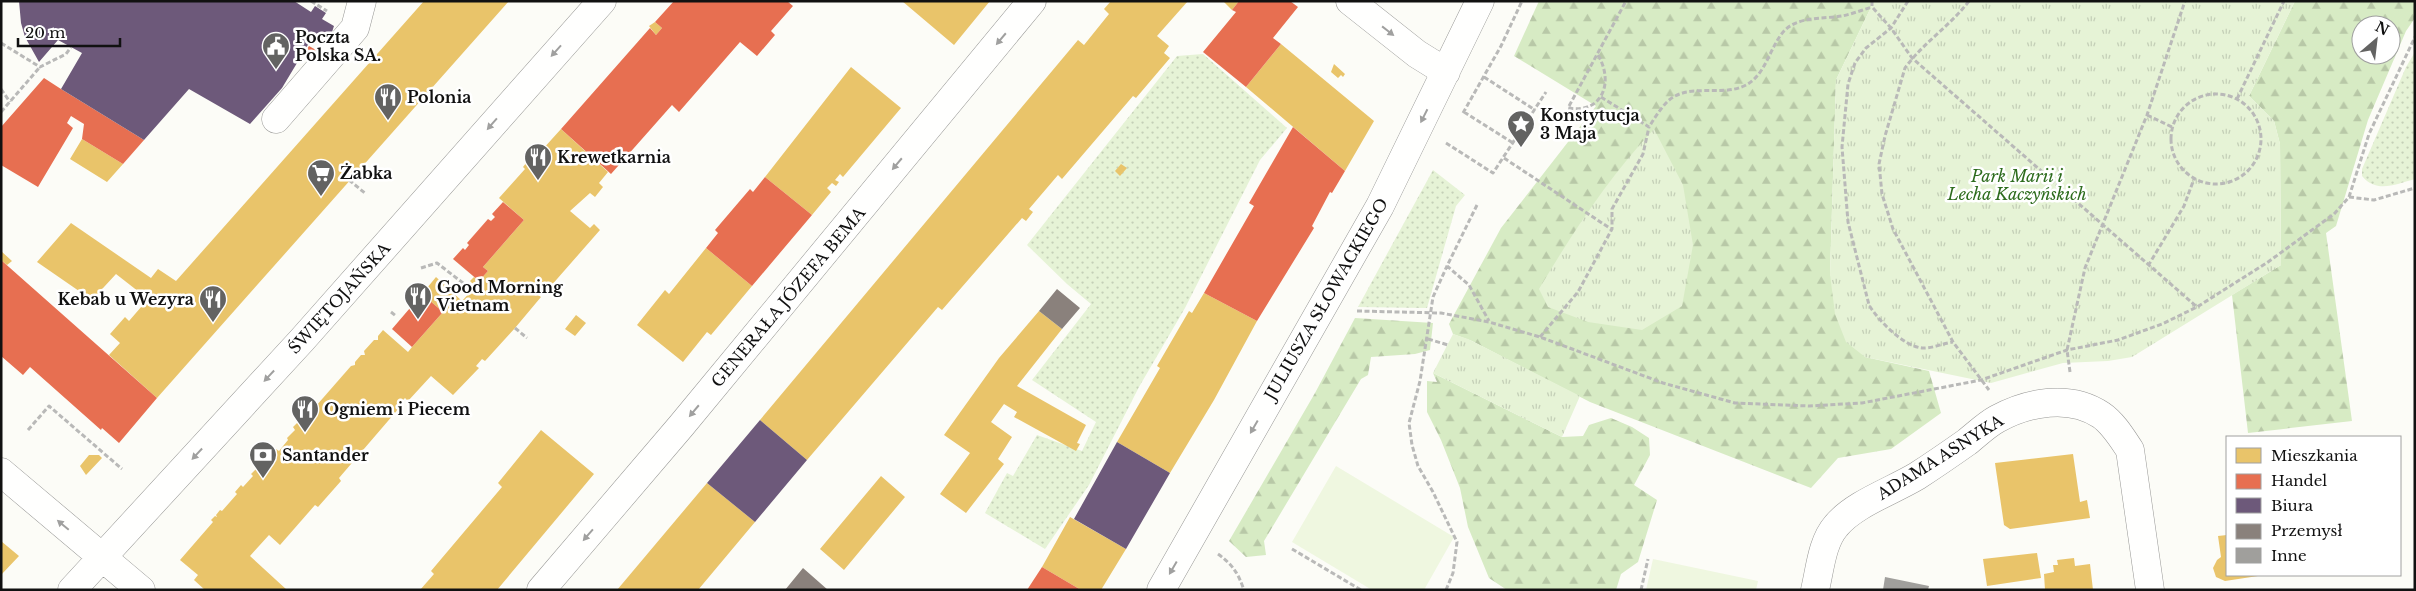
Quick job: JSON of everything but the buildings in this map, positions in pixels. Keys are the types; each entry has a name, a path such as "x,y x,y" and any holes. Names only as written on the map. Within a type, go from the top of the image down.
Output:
{"street":[{"path":"276,119 355,28 362,1"},
{"name":"ŚWIĘTOJAŃSKA","path":"72,590 100,556 302,340 602,1"},
{"name":"GENERAŁA JÓZEFA BEMA","path":"541,590 681,426 1032,1"},
{"path":"1350,1 1417,54 1446,72"},
{"name":"JULIUSZA SŁOWACKIEGO","path":"1160,590 1380,206 1480,1"},
{"name":"ADAMA ASNYKA","path":"1815,590 1828,538 1837,524 1863,505 1899,488 1947,457 1995,420 2022,408 2050,402 2083,406 2102,416 2120,434 2130,450 2150,590"},
{"path":"1,472 141,590"}],"path":[{"path":"1460,120 1522,1"},
{"path":"1598,55 1606,75 1604,91 1601,97 1582,108 1568,108 1626,1"},
{"path":"1872,1 1872,7 1891,28 1912,58 2197,307"},
{"path":"1908,1 1891,28 1866,48 1855,63 1848,84 1842,147 1848,222 1869,305 1875,316 1903,339 1922,348 1953,342"},
{"path":"1969,1 1956,19 1912,58 1905,68 1885,136 1879,164 1882,194 1893,229 1953,342 2008,414"},
{"path":"2067,350 2085,268 2147,115 2185,1"},
{"path":"2237,99 2284,1"},
{"path":"1540,338 1578,292 1612,229 1612,209 1643,154 1648,127 1667,102 1680,95 1700,90 1727,92 1745,86 1761,71 1785,30 1811,18 1842,16 1872,7"},
{"path":"1356,311 1432,313 1490,322 1540,338 1663,383 1735,403 1809,406 1862,402 1981,380 2067,350 2118,340 2162,324 2197,307 2268,262 2334,214 2349,197 2369,134 2415,37"},
{"path":"1,43 40,67"},
{"path":"1,112 40,67 66,54 71,47"},
{"path":"1484,77 1535,110"},
{"path":"1,89 10,102"},
{"path":"1451,135 1446,143 1493,174 1546,92"},
{"path":"2220,94 2237,99 2247,105 2259,125 2261,137 2256,160 2240,177 2229,182 2217,184 2194,179 2177,163 2170,140 2172,127 2182,108 2202,95 2220,94"},
{"path":"1601,97 1648,127"},
{"path":"1464,112 1513,143"},
{"path":"2147,115 2172,127"},
{"path":"1504,158 1612,229"},
{"path":"2148,266 2184,206 2194,179"},
{"path":"349,180 366,194"},
{"path":"2349,197 2374,200 2415,188"},
{"path":"1446,590 1453,574 1457,542 1418,466 1412,445 1409,423 1428,339 1433,297 1477,205"},
{"path":"421,268 437,263 472,290"},
{"path":"1447,266 1469,286 1490,322"},
{"path":"391,312 396,316"},
{"path":"515,328 527,338"},
{"path":"1428,339 1448,345"},
{"path":"28,430 49,406 122,468"},
{"path":"1292,549 1361,590"},
{"path":"1221,556 1230,562 1238,572 1244,590"},
{"path":"1641,590 1648,559"}],"green space":[{"path":"1539,1 1874,1 1836,80 1830,274 1865,357 1929,371 1941,413 1891,449 1838,458 1811,488 1590,402 1472,341 1453,334 1449,324 1501,228 1596,106 1514,56"},
{"name":"Park Marii i Lecha Kaczyńskich","path":"1874,1 2295,1 2249,96 2274,121 2280,144 2281,265 2132,357 2108,361 2063,363 1991,383 1865,357 1846,342 1835,314 1830,274 1836,80"},
{"path":"2295,1 2415,1 2415,18 2401,43 2401,15 2351,15 2351,65 2391,65 2368,120 2336,226 2326,233 2352,421 2248,433 2232,295 2281,265 2280,144 2274,121 2249,96"},
{"path":"2415,52 2415,179 2394,185 2374,185 2362,176 2362,169 2406,67"},
{"path":"1203,54 1287,128 1260,160 1185,308 1139,387 1089,485 1045,549 985,513 1007,473 1013,476 1037,435 1082,451 1096,422 1032,380 1091,304 1067,284 1027,245 1177,56"},
{"path":"1654,129 1683,185 1693,245 1682,306 1642,330 1588,322 1548,307 1539,289 1592,206 1622,166"},
{"path":"1433,170 1465,195 1456,206 1427,308 1358,307"},
{"path":"1355,318 1433,323 1430,350 1415,354 1371,357 1368,375 1361,379 1264,541 1266,555 1246,557 1229,541 1315,393"},
{"path":"1453,334 1468,339 1580,396 1562,437 1433,373"},
{"path":"1433,373 1562,437 1583,436 1589,425 1611,418 1632,427 1649,438 1650,455 1634,485 1657,500 1638,562 1621,574 1616,590 1507,590 1489,578 1468,527 1460,488 1441,440 1427,412 1427,381 1437,382"},
{"path":"1336,466 1454,537 1424,590 1372,590 1292,542"},
{"path":"1653,559 1758,581 1756,590 1646,590"}],"place":[{"name":"Poczta Polska SA.","path":"276,70"},
{"name":"Polonia","path":"388,121"},
{"name":"Konstytucja 3 Maja","path":"1521,148"},
{"name":"Krewetkarnia","path":"538,181"},
{"name":"Żabka","path":"321,197"},
{"name":"Good Morning Vietnam","path":"418,320"},
{"name":"Kebab u Wezyra","path":"213,323"},
{"name":"Ogniem i Piecem","path":"305,433"},
{"name":"Santander","path":"263,479"}]}
